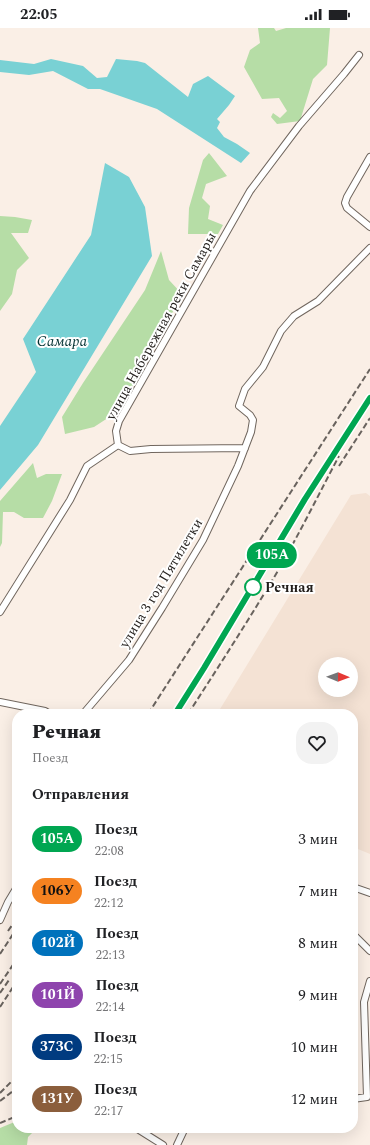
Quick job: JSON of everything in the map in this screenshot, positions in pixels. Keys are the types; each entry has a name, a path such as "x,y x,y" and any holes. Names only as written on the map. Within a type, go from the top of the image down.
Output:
{"street":[{"name":"улица Набережная реки Самары","path":"118,445 116,431 119,421 250,191 299,126 359,55"},
{"path":"370,157 345,202 347,208 370,227"},
{"name":"улица 3 год Пятилетки","path":"87,709 129,660 203,540 251,432 253,420 250,415 239,406 245,390 263,367 280,331 294,316 318,301 370,248"},
{"path":"0,612 70,500 87,466 118,445 130,451 151,449 245,448"},
{"path":"0,702 35,709"},
{"path":"358,889 370,893"},
{"path":"0,920 12,895"},
{"path":"358,939 370,951"},
{"path":"358,1098 367,1097 364,1002 370,981"},
{"path":"144,1133 163,1145"},
{"path":"177,1145 183,1133"}],"shaded area":[{"path":"366,493 370,496 370,854 358,849 358,709 220,709 351,495"}],"green space":[{"path":"258,28 274,28 276,31 286,28 330,28 327,65 313,79 300,121 277,124 271,117 273,113 280,118 287,111 279,98 262,99 244,67 250,50 260,43"},
{"path":"209,153 227,176 206,184 202,198 210,206 208,219 223,225 218,234 188,234 189,208 203,160"},
{"path":"0,216 32,220 28,233 11,233 29,258 17,270 12,294 0,311"},
{"path":"161,251 169,280 182,294 164,329 150,347 132,387 117,412 94,427 65,434 62,417 145,290"},
{"path":"33,463 37,478 46,474 62,474 52,501 43,518 24,518 14,512 3,512 2,543 0,547 0,501"},
{"path":"12,1123 12,1133 32,1133 28,1137 27,1145 0,1145 0,1128"}],"water":[{"path":"51,59 83,66 97,78 107,77 116,59 145,63 188,97 193,84 208,76 235,96 217,119 220,122 217,128 224,137 250,153 241,163 157,109 100,89 88,89 53,71 29,75 0,72 0,60 34,64"},
{"name":"Самара","path":"105,163 129,177 145,207 152,256 38,445 0,490 0,426 36,372 23,339 91,235"}],"railway":[{"path":"151,709 370,369"},
{"path":"178,709 305,499 370,398"},
{"path":"339,466 370,418"},
{"path":"191,709 246,624 279,569 339,456"},
{"path":"8,931 12,925"},
{"path":"0,954 12,936"},
{"path":"0,984 12,966"},
{"path":"0,993 9,980"},
{"path":"0,1007 12,989"},
{"path":"0,1093 12,1081"},
{"path":"0,1101 12,1092"},
{"path":"0,1123 12,1118"}],"train":[{"name":"105А","path":"178,709 305,499 370,398"}],"place":[{"name":"Речная","path":"253,587"}]}
